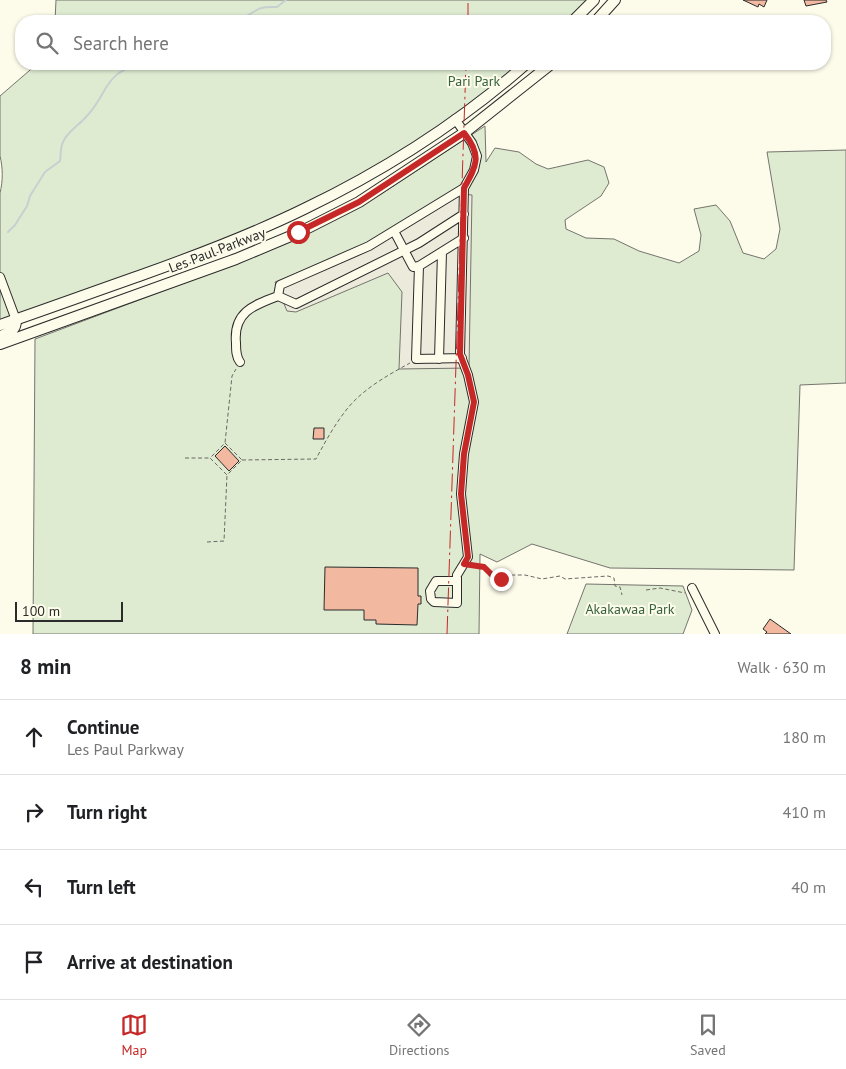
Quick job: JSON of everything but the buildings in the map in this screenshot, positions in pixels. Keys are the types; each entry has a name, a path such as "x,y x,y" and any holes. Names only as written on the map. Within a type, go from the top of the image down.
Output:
{"main road":[{"path":"579,15 594,0"},
{"path":"601,15 615,0"},
{"name":"Les Paul Parkway","path":"0,325 236,240 305,209 374,172 455,119 518,70"},
{"name":"Les Paul Parkway","path":"0,344 236,260 359,202 464,133 543,70"},
{"path":"0,336 14,331 16,320"}],"street":[{"path":"455,119 472,143 477,156 474,170 464,188 460,354 468,375 474,402 464,454 461,494 468,557 457,575 457,580"},
{"path":"278,296 280,285 369,246 464,188"},
{"path":"240,362 237,358 235,336 240,318 252,306 278,296 296,304 419,243 464,214"},
{"path":"394,231 412,267 418,266 464,238"},
{"path":"439,359 442,252"},
{"path":"418,266 416,359 462,358"},
{"path":"0,277 16,320"},
{"path":"688,590 715,634"}],"path":[{"path":"207,542 224,541 227,475 242,460 316,459 326,440 347,409 392,372 416,359"},
{"path":"184,458 210,458 225,443 232,376 240,362"},
{"path":"225,443 242,460"},
{"path":"210,458 227,475"},
{"path":"464,564 484,567 494,577 501,579 513,575 525,575 542,579 560,576 564,578 608,576 614,578 615,586 620,587 622,595"},
{"path":"646,590 660,588 688,590"}],"green space":[{"path":"56,0 591,0 576,15 55,15"},
{"name":"Pari Park","path":"30,70 515,70 475,102 386,162 252,230 0,324 0,193 2,165 0,156 0,96"},
{"path":"485,126 486,162 495,148 519,152 536,164 548,169 588,160 604,167 609,183 601,196 565,220 566,229 586,238 614,239 639,251 679,263 699,251 701,235 694,209 716,205 730,221 743,253 764,259 776,249 780,229 767,152 846,150 846,383 800,385 794,570 610,568 532,544 497,562 480,554 479,634 33,634 35,339 256,256 320,227 381,194"},
{"name":"Akakawaa Park","path":"586,584 683,586 692,610 683,634 567,634"}],"shaded area":[{"path":"450,193 472,195 469,368 399,369 402,292 388,273 296,312 287,311 275,282 364,245"}],"waterway":[{"path":"249,15 260,9 277,7 286,0"},
{"path":"8,232 15,225 27,206 30,196 45,172 60,161 62,144 65,138 93,109 112,79 124,70"}],"power":[{"path":"468,0 468,15"},
{"path":"447,634 466,70"}],"route":[{"path":"298,232 359,202 464,133 472,143 477,156 474,170 464,188 460,354 468,375 474,402 464,454 461,494 468,557 464,564 484,567 494,577 501,579"}]}
